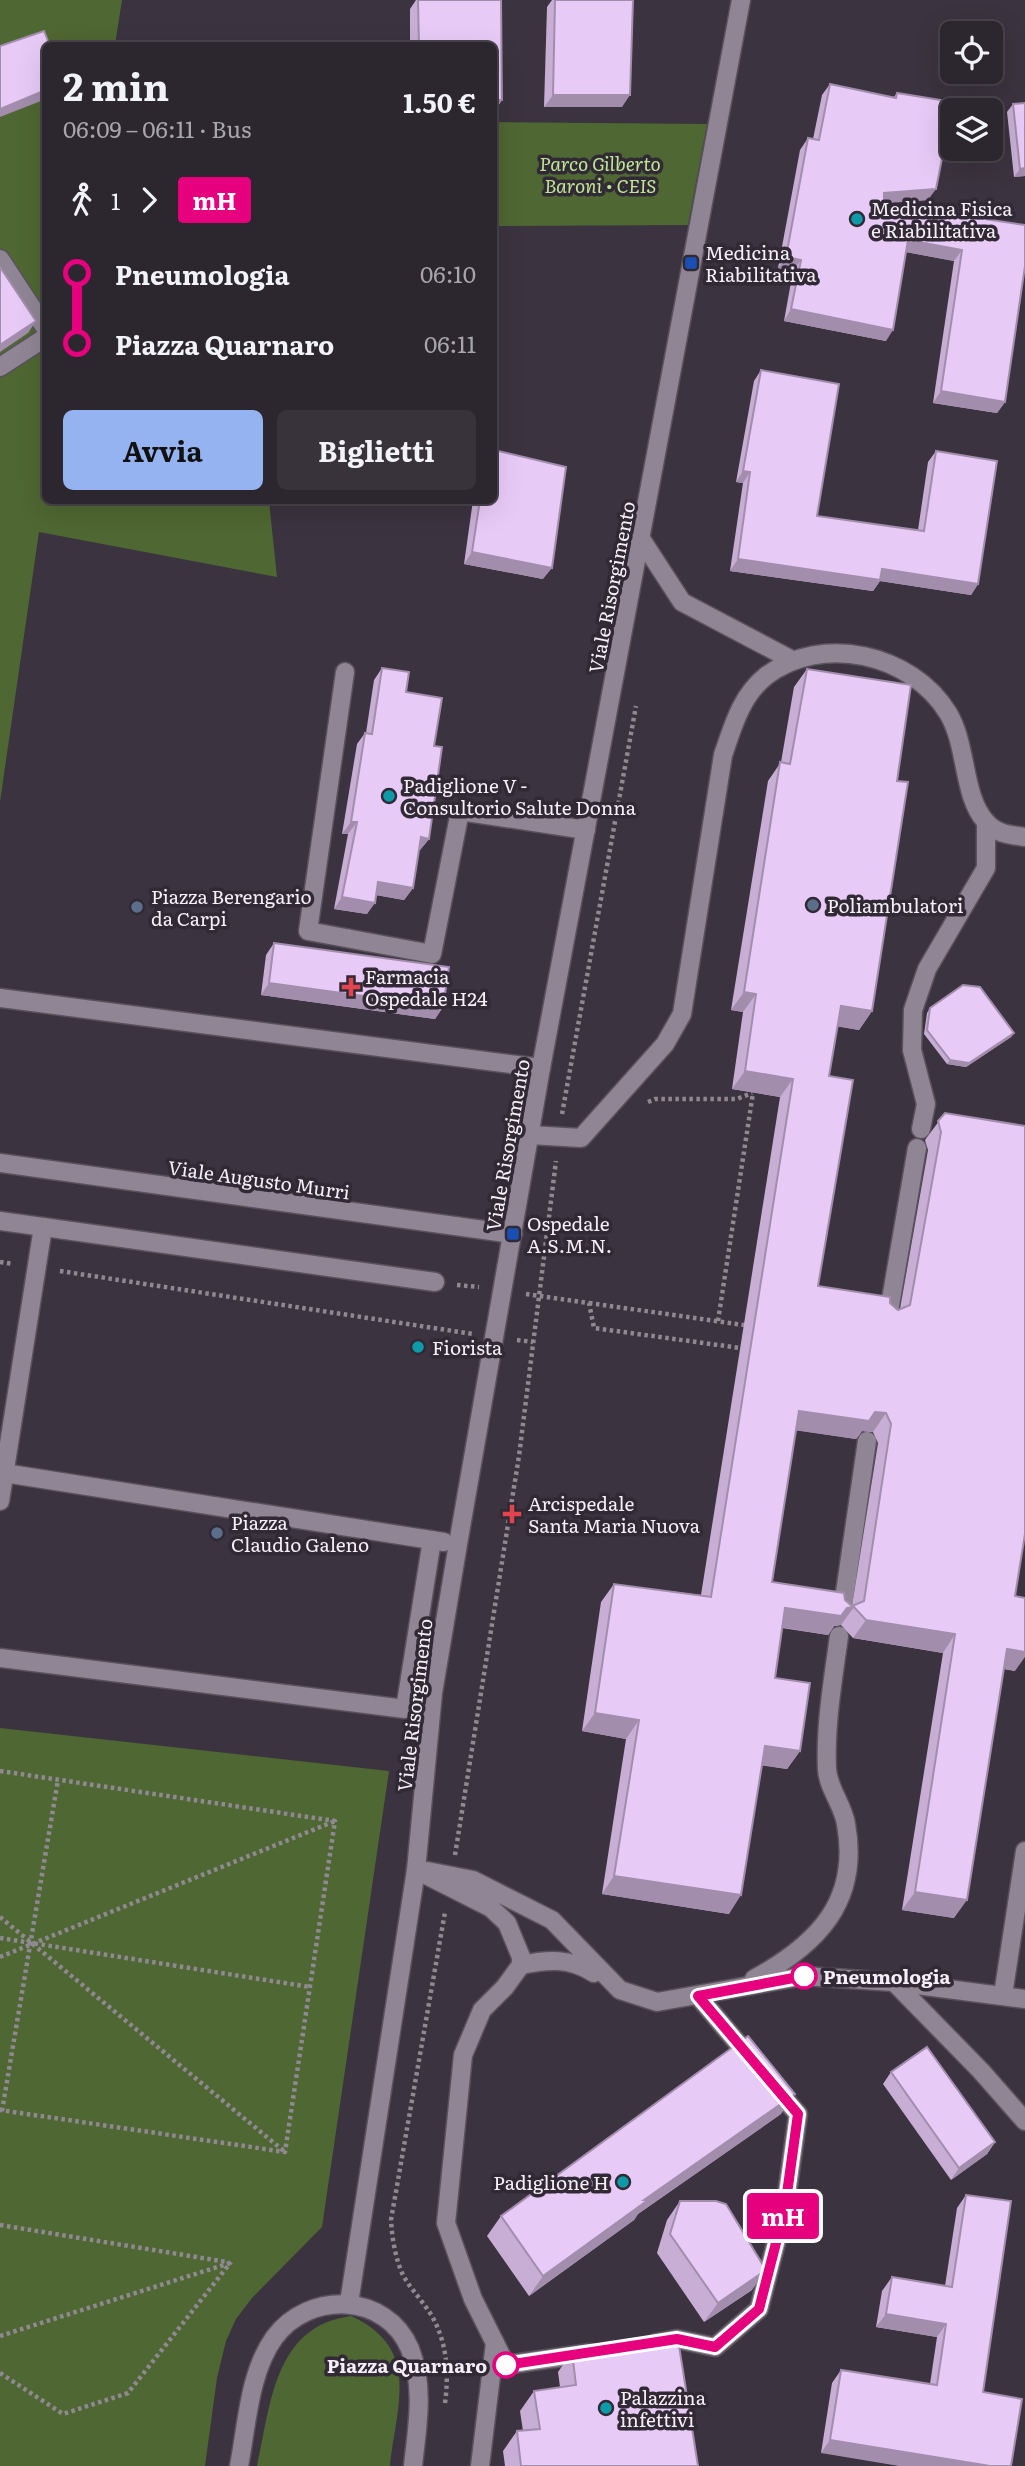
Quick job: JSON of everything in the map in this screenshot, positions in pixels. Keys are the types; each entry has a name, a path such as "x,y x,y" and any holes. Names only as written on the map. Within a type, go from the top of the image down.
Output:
{"street":[{"name":"Viale Risorgimento","path":"349,2303 416,1870 433,1693 458,1544 541,1068 741,0"},
{"path":"0,259 42,323"},
{"path":"0,367 42,340"},
{"path":"641,539 682,602 792,660"},
{"path":"530,1135 581,1138 665,1044 682,1014 723,755 736,718 748,695 765,677 792,660 822,655 865,655 897,666 926,685 948,712 962,742 970,792 986,822 1003,834 1025,837"},
{"path":"345,672 307,931 432,954 460,811 586,830"},
{"path":"921,1129 926,1104 912,1050 913,1010 927,969 986,868 986,822"},
{"path":"0,998 541,1068"},
{"path":"888,1317 917,1148"},
{"name":"Viale Augusto Murri","path":"0,1163 513,1234"},
{"path":"0,1221 435,1282"},
{"path":"0,1501 43,1227"},
{"path":"842,1613 867,1441"},
{"path":"4,1473 458,1544"},
{"path":"0,1658 404,1709 432,1540"},
{"path":"744,1985 785,1962 829,1923 850,1871 846,1822 827,1772 829,1716 839,1636"},
{"path":"408,1689 433,1693"},
{"path":"1003,1996 1025,1850"},
{"path":"416,1870 473,1880 545,1916 620,1990"},
{"path":"416,1870 491,1908 507,1923 516,1942 534,1958 578,1963 620,1990 657,2002 804,1976 894,1982 1025,1999"},
{"path":"521,1965 515,1928 531,1915 545,1916"},
{"path":"558,1930 562,1940 557,1952 547,1959 521,1965 505,1987 482,2010 463,2055 446,2223 473,2299 506,2365 611,2349"},
{"path":"894,1982 981,2071 1025,2121"},
{"path":"638,2345 677,2339 715,2347 759,2309 785,2208 798,2114 698,1996"},
{"path":"239,2466 258,2368 275,2336 302,2314 325,2304 349,2303 373,2311 395,2324 410,2349 419,2408 413,2466"},
{"path":"480,2466 495,2343"}],"path":[{"path":"636,705 559,1137 539,1296 744,1325"},
{"path":"640,1105 655,1099 737,1099 753,1093 718,1321"},
{"path":"0,1262 533,1342"},
{"path":"435,1282 503,1290"},
{"path":"589,1303 594,1328 740,1348"},
{"path":"0,1771 335,1821"},
{"path":"58,1780 32,1943 1,2110 285,2152"},
{"path":"0,1957 335,1821"},
{"path":"285,2152 335,1821"},
{"path":"0,1917 285,2152"},
{"path":"0,1938 310,1987"},
{"path":"0,2225 231,2262"},
{"path":"0,2336 231,2262"},
{"path":"0,2373 63,2414 128,2393 231,2262"}],"green space":[{"path":"0,0 122,0 115,42 42,42 42,504 269,504 277,577 39,532 0,802"},
{"name":"Parco Gilberto Baroni • CEIS","path":"497,122 707,124 688,225 497,226"},
{"path":"0,1728 389,1771 322,2227 252,2298 236,2319 226,2341 217,2378 205,2466 0,2466"},
{"path":"351,2316 373,2329 388,2344 396,2361 399,2400 390,2466 257,2466 273,2394 280,2372 291,2352 306,2335 325,2323"}],"building":[{"path":"418,0 501,0 502,100 497,100 497,42 419,42"},
{"path":"555,0 633,0 630,95 553,95"},
{"path":"44,31 48,42 42,42 42,92 0,109 0,46"},
{"path":"830,84 896,98 897,93 940,100 941,161 936,189 884,193 884,204 1025,225 1025,266 1005,402 941,391 962,250 908,240 893,330 791,309 801,260 786,257 808,138 819,140"},
{"path":"1025,103 1025,168 1020,169 1013,104"},
{"path":"0,267 36,321 0,345"},
{"path":"761,370 839,384 817,516 924,531 936,451 997,461 978,584 882,569 880,580 738,559 750,472 743,471"},
{"path":"497,451 566,467 552,568 472,552 479,504 497,504"},
{"name":"Padiglione V - Consultorio Salute Donna","path":"382,668 409,672 406,692 442,698 434,746 442,747 429,839 421,837 413,888 378,882 375,903 342,897 357,822 351,822 365,733 372,734"},
{"path":"807,669 911,685 897,781 908,782 872,1011 841,1006 829,1076 853,1080 818,1286 890,1297 890,1303 898,1310 910,1305 941,1132 938,1121 945,1113 1025,1126 1025,1534 1015,1596 1025,1598 1025,1652 1007,1649 967,1900 915,1892 955,1634 866,1620 854,1607 847,1608 841,1616 785,1608 775,1678 810,1683 800,1751 765,1746 741,1895 614,1876 639,1720 595,1713 614,1584 711,1597 793,1079 745,1071 756,994 744,992 780,762 790,764","holes":["799,1411 869,1421 875,1412 886,1413 891,1424 864,1601 852,1606 845,1600 844,1593 772,1582"]},
{"name":"Farmacia Ospedale H24","path":"274,943 449,967 443,1007 269,983"},
{"path":"963,985 980,987 1014,1033 969,1063 950,1060 927,1030 930,1008"},
{"name":"Padiglione H","path":"748,2036 795,2094 644,2200 648,2200 543,2276 501,2216"},
{"path":"927,2047 995,2142 959,2168 891,2072"},
{"path":"966,2195 1011,2201 983,2392 1022,2399 1011,2466 990,2466 830,2440 841,2370 937,2385 946,2324 886,2314 892,2277 952,2287"},
{"path":"680,2201 716,2201 726,2204 766,2270 718,2303 670,2234"},
{"name":"Palazzina infettivi","path":"677,2333 698,2466 521,2466 517,2431 540,2429 534,2391 576,2385 572,2352"}],"bus line":[{"name":"mH","path":"506,2365 677,2339 715,2347 759,2309 785,2208 798,2114 698,1996 744,1985 804,1976"}],"place":[{"name":"Medicina Fisica e Riabilitativa","path":"857,219"},
{"name":"Medicina Riabilitativa","path":"691,263"},
{"name":"Padiglione V - Consultorio Salute Donna","path":"389,796"},
{"name":"Poliambulatori","path":"813,905"},
{"name":"Piazza Berengario da Carpi","path":"137,907"},
{"name":"Farmacia Ospedale H24","path":"351,987"},
{"name":"Ospedale A.S.M.N.","path":"513,1234"},
{"name":"Fiorista","path":"418,1347"},
{"name":"Arcispedale Santa Maria Nuova","path":"512,1514"},
{"name":"Piazza Claudio Galeno","path":"217,1533"},
{"name":"Pneumologia","path":"804,1976"},
{"name":"Padiglione H","path":"623,2182"},
{"name":"Piazza Quarnaro","path":"506,2365"},
{"name":"Palazzina infettivi","path":"606,2408"}]}
